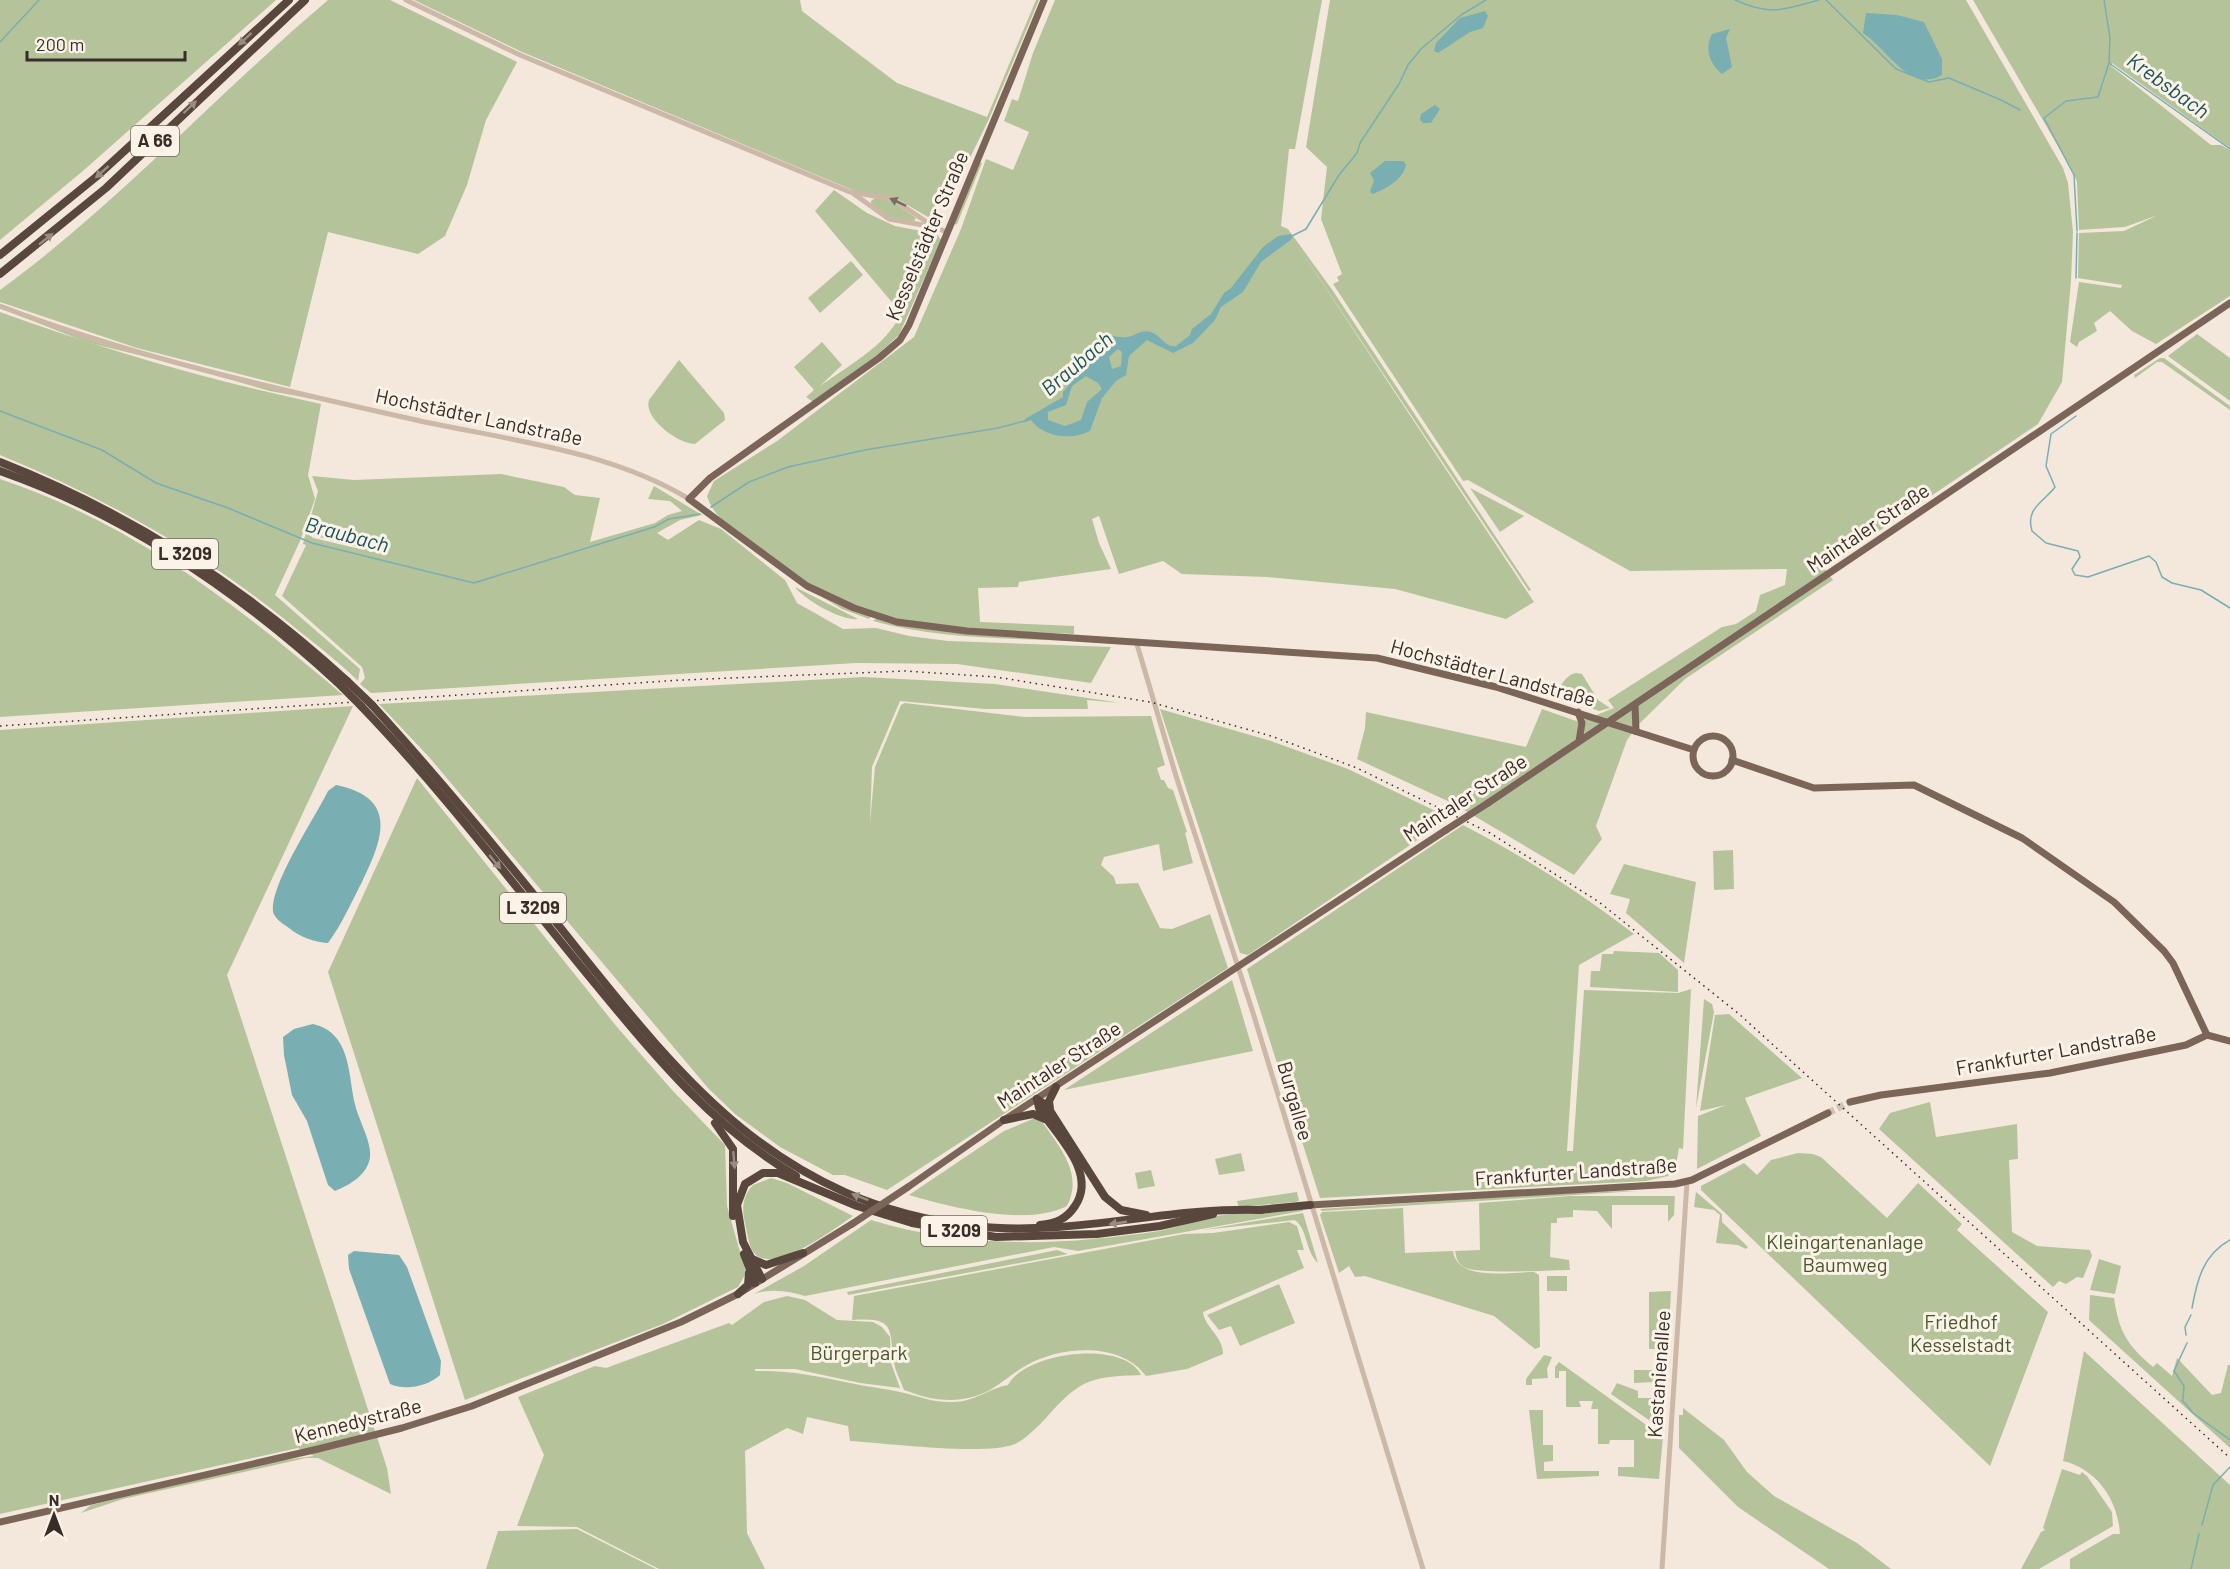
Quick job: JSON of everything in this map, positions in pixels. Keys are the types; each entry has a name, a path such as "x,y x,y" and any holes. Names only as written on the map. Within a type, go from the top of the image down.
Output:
{"highway":[{"name":"A 66","path":"0,255 96,177 289,0"},
{"name":"A 66","path":"0,274 106,188 305,0"},
{"name":"L 3209","path":"0,462 97,504 195,561 278,620 347,681 372,705 437,779 663,1054 712,1105 774,1155 842,1190 928,1218 998,1229 1072,1228 1218,1209 1261,1210"},
{"name":"L 3209","path":"0,471 100,515 185,563 273,626 337,682 362,706 422,773 656,1058 705,1110 740,1139 817,1189 857,1206 923,1226 1017,1238 1132,1230 1214,1214 1310,1205"},
{"path":"1056,1087 1049,1101 1049,1118 1098,1187 1116,1206 1136,1214 1176,1214"},
{"path":"998,1229 1060,1221 1071,1212 1080,1198 1082,1181 1080,1170 1037,1099"},
{"path":"705,1110 733,1149 735,1167 732,1206 749,1261 759,1281"},
{"path":"1004,1120 1033,1114 1049,1118"},
{"path":"738,1294 750,1281 749,1261 737,1212 738,1198 745,1184 763,1173 778,1173 817,1189"},
{"path":"749,1261 766,1265 803,1253"}],"main road":[{"name":"Kesselstädter Straße","path":"689,500 710,478 879,358 900,340 909,325 1044,0"},
{"name":"Maintaler Straße","path":"710,1308 738,1294 852,1224 1004,1120 1238,969 1635,705 2230,303"},
{"name":"Hochstädter Landstraße","path":"689,500 794,578 823,595 876,616 925,627 1377,658 1496,687 1694,750"},
{"path":"1635,705 1636,731"},
{"path":"1578,712 1582,723 1579,741"},
{"path":"1718,737 1729,745 1732,760 1721,774 1706,775 1695,766 1694,750 1701,740 1718,737"},
{"path":"1732,760 1820,789 1914,785 2022,838 2114,902 2164,951 2173,963 2207,1035 2230,1041"},
{"name":"Frankfurter Landstraße","path":"1850,1102 1881,1095 2050,1072 2186,1045 2207,1035"},
{"name":"Frankfurter Landstraße","path":"1310,1205 1671,1185 1687,1182 1828,1113"},
{"name":"Kennedystraße","path":"0,1522 430,1421 621,1348 710,1308"}],"street":[{"path":"406,0 520,55 854,194 889,219 934,227 947,232"},
{"path":"854,194 893,199 934,227"},
{"name":"Hochstädter Landstraße","path":"0,306 122,347 256,382 586,457 655,481 689,500"},
{"name":"Burgallee","path":"1136,641 1423,1569"},
{"name":"Kastanienallee","path":"1662,1569 1687,1182"}],"green space":[{"path":"0,0 276,0 84,170 0,240"},
{"path":"328,0 390,0 517,62 486,120 467,185 445,236 418,254 328,232 290,387 137,348 0,302 0,290 85,222"},
{"path":"414,0 800,0 802,11 897,83 987,117 1036,0 1039,0 989,119 964,170 937,194 933,220 894,197 855,191 522,52"},
{"path":"1055,0 1322,0 1295,149 1289,149 1281,226 1288,229 1333,291 1531,590 1529,591 1297,245 1534,602 1506,619 1395,589 1267,577 1182,574 1163,561 1119,574 1099,516 1092,519 1099,543 1111,569 1019,582 1018,587 978,588 980,622 1074,626 1074,634 943,626 917,623 866,610 822,591 769,557 734,531 715,512 707,496 714,481 777,441 914,337 961,229 986,159 1013,170 1029,132 1004,121 1012,99 1018,101 1033,53"},
{"path":"1330,0 1966,0 2063,168 2068,183 2073,232 2062,382 2038,424 1824,568 1833,580 1685,679 1639,724 1627,740 1596,826 1602,839 1574,875 1454,804 1357,759 1365,728 1366,712 1526,747 1542,709 1579,722 1614,708 1608,700 1722,627 1736,624 1756,611 1760,595 1785,585 1787,569 1630,571 1468,480 1463,481 1333,284 1339,281 1337,277 1342,274 1321,219 1327,167 1306,147"},
{"path":"1973,0 2230,0 2230,148 2112,63 2111,66 2211,145 2221,145 2230,150 2230,296 2156,344 2132,331 2110,311 2094,323 2097,331 2079,342 2077,347 2070,342 2079,282 2121,288 2122,285 2078,278 2079,233 2124,231 2158,215 2125,227 2079,230 2077,182 2073,172"},
{"path":"979,162 982,163 957,224 954,225"},
{"path":"834,190 867,213 895,226 937,234 941,240 899,335 876,356 813,402 806,397 814,390 794,367 822,342 842,365 819,387 854,363 886,336 901,313 815,211"},
{"path":"875,198 892,201 916,218 914,221 890,218 872,206 871,201"},
{"path":"851,261 863,275 820,313 808,298"},
{"path":"0,308 100,343 179,365 86,342"},
{"path":"0,312 159,364 321,404 308,475 315,499 300,541 275,595 360,669 358,681 265,604 193,554 118,510 0,455"},
{"path":"2197,334 2230,358 2230,401 2168,356"},
{"path":"2160,358 2164,358 2230,406 2230,410 2162,362 2157,362 2135,378 2134,375"},
{"path":"679,360 724,413 725,420 695,444 680,440 663,429 656,422 649,407 649,400"},
{"path":"183,366 319,400 270,391"},
{"path":"501,474 564,487 575,495 600,498 590,542 655,523 668,515 682,511 670,501 648,499 654,486 702,515 680,520 657,533 668,540 699,520 721,529 785,580 797,603 843,629 876,628 909,636 948,641 1111,647 1091,683 957,664 856,663 371,693 360,684 365,678 362,667 282,596 306,545 303,544 306,532 313,538 356,548 356,546 315,536 307,530 318,491 312,476 354,480"},
{"path":"0,479 95,519 182,570 264,630 343,695 0,717"},
{"path":"1470,488 1524,516 1500,532"},
{"path":"792,579 871,616 869,619 842,609"},
{"path":"795,587 858,619 842,617 824,609"},
{"path":"877,618 911,627 942,631 1073,639 1073,641 947,634 873,621"},
{"path":"1576,673 1582,674 1598,700 1610,708 1599,711 1560,696 1558,690 1561,685 1568,677"},
{"path":"864,677 995,684 1121,703 1087,700 1088,709 985,709 900,701 872,767 870,823 875,767 901,705 905,703 1025,717 1151,716 1165,765 1157,768 1161,780 1164,780 1168,788 1173,790 1187,832 1185,833 1193,863 1163,871 1159,844 1104,857 1101,865 1114,877 1116,884 1138,883 1160,928 1172,929 1210,914 1228,968 887,1190 845,1175 833,1175 780,1147 735,1114 708,1088 429,757 379,704"},
{"path":"353,706 227,975 387,1468 391,1494 318,1458 306,1458 123,1499 81,1513 91,1505 277,1461 314,1456 298,1448 0,1514 0,730"},
{"path":"1160,709 1271,741 1348,769 1450,818 1248,955 1240,953"},
{"path":"417,778 617,1027 672,1090 725,1145 727,1206 746,1273 738,1287 663,1324 465,1400 328,972"},
{"path":"1463,825 1551,876 1634,934 1579,965 1567,1151 1573,1151 1584,990 1678,993 1691,989 1683,1149 1679,1148 1675,1171 1668,1176 1646,1181 1320,1198 1247,969"},
{"path":"1733,850 1734,889 1714,890 1713,851"},
{"path":"1624,864 1696,882 1684,963 1626,913 1630,899 1610,894"},
{"path":"1614,951 1659,953 1678,970 1678,992 1590,987 1591,971 1600,971 1602,954 1613,954"},
{"path":"1232,980 1253,1051 1064,1090"},
{"path":"1704,999 1712,1004 1714,1012 1696,1108"},
{"path":"1729,1014 1802,1078 1745,1098 1761,1136 1697,1169 1698,1116 1726,1105 1700,1111 1715,1015"},
{"path":"1930,1102 1936,1137 2017,1124 2018,1159 2009,1160 2012,1232 2037,1246 2090,1250 2092,1256 2083,1278 2077,1277 2066,1284 2059,1281 2053,1287 1879,1129 1890,1113"},
{"path":"1035,1118 1041,1120 1062,1150 1071,1171 1072,1194 1067,1206 1031,1215 1010,1215 945,1205 909,1195 1004,1131"},
{"path":"1241,1153 1245,1171 1219,1175 1215,1159"},
{"path":"1798,1153 1821,1157 1887,1218 1918,1183 1962,1224 1957,1230 2048,1312 1990,1466 1701,1190 1701,1186 1744,1163 1757,1175 1771,1160"},
{"path":"1151,1170 1155,1186 1138,1189 1135,1173"},
{"path":"771,1178 787,1183 853,1216 819,1239 790,1254 764,1259 755,1254 750,1245 743,1210 746,1195 753,1185"},
{"path":"1638,1191 1322,1211 1320,1209 1572,1192"},
{"path":"1297,1192 1299,1201 1295,1202 1239,1207 1237,1201"},
{"path":"1696,1192 1722,1214 1722,1222 1748,1247 1746,1249 1738,1245 1716,1243 1720,1215 1714,1210 1694,1207"},
{"path":"1570,1196 1675,1196 1674,1215 1668,1222 1668,1205 1612,1205 1612,1229 1597,1211 1573,1210 1573,1217 1557,1218 1557,1223 1551,1223 1550,1257 1569,1260 1570,1270 1483,1271 1464,1267 1459,1262 1455,1251 1480,1250 1479,1203"},
{"path":"1403,1208 1405,1253 1453,1251 1457,1261 1474,1271 1499,1274 1534,1272 1539,1275 1540,1347 1535,1349 1494,1316 1365,1276 1355,1277 1349,1266 1339,1273 1320,1215 1322,1212"},
{"path":"1302,1209 1303,1211 1078,1251 1054,1247 805,1296 780,1291 754,1294 804,1266 871,1220 942,1236 1014,1242 1050,1242 1159,1231 1216,1216"},
{"path":"1303,1213 1318,1263 1311,1253 1302,1229 1295,1220 1202,1230"},
{"path":"1289,1222 1297,1226 1304,1250 1297,1250 1304,1268 1203,1312 1204,1318 1220,1342 1223,1354 1187,1369 1146,1376 1122,1357 1090,1350 1073,1351 1056,1354 1027,1365 990,1390 976,1396 957,1400 939,1399 904,1390 895,1367 888,1327 876,1321 852,1320 854,1296 1184,1234 1213,1233"},
{"path":"1057,1250 1068,1254 848,1295 847,1292"},
{"path":"2099,1259 2121,1266 2115,1294 2090,1290"},
{"path":"1547,1276 1567,1276 1567,1291 1547,1291"},
{"path":"1279,1284 1295,1323 1240,1346 1231,1326 1219,1330 1207,1315"},
{"path":"1671,1291 1668,1349 1649,1349 1649,1292"},
{"path":"2090,1295 2114,1298 2126,1337 2137,1352 2153,1367 2157,1363 2172,1376 2177,1358 2212,1395 2221,1393 2228,1365 2230,1365 2230,1448 2089,1320"},
{"name":"Bürgerpark","path":"787,1296 805,1300 837,1320 873,1322 882,1327 890,1337 891,1363 900,1388 860,1383 795,1369 755,1369 755,1371 780,1371 815,1376 946,1402 961,1401 1008,1385 1018,1374 1034,1364 1074,1354 1115,1357 1131,1364 1141,1375 1109,1377 1087,1383 1068,1395 1023,1439 1015,1444 1001,1447 960,1449 850,1441 848,1426 807,1417 803,1434 787,1428 745,1451 747,1533 765,1569 659,1569 577,1527 517,1526 544,1455 518,1397 595,1366 606,1368 729,1323 732,1325 764,1302"},
{"path":"2084,1351 2230,1485 2230,1569 2070,1569 2070,1559 2113,1534 2120,1534 2115,1509 2104,1488 2086,1471 2063,1461"},
{"path":"1655,1354 1668,1354 1662,1429 1611,1394 1617,1383 1638,1391 1638,1398 1656,1398"},
{"path":"1544,1355 1552,1357 1547,1369 1548,1378 1532,1379 1532,1385 1526,1385 1526,1379"},
{"path":"1559,1362 1663,1437 1659,1479 1618,1476 1618,1467 1634,1467 1634,1440 1610,1440 1609,1444 1598,1444 1598,1409 1591,1409 1593,1401 1579,1401 1581,1407 1566,1407 1566,1371 1559,1371 1559,1378 1555,1378 1555,1367"},
{"path":"1634,1370 1652,1370 1654,1382 1634,1383"},
{"path":"1683,1408 1724,1440 1747,1472 1774,1496 1857,1543 1891,1569 1829,1569 1738,1507 1679,1448 1679,1415 1683,1415"},
{"path":"1529,1410 1543,1410 1543,1445 1553,1445 1553,1461 1544,1462 1544,1471 1599,1471 1599,1476 1537,1479"},
{"path":"2062,1469 2080,1475 2082,1472 2087,1476 2112,1512 2113,1526 2039,1569 2021,1569 2041,1532 2045,1530 2043,1528"},
{"path":"577,1529 656,1569 486,1569 498,1531"}],"water":[{"path":"1485,11 1488,16 1483,28 1470,32 1438,53 1434,51 1436,43 1460,18"},
{"path":"1866,13 1897,15 1924,22 1942,59 1942,75 1930,79 1919,78 1899,66 1863,33"},
{"path":"1730,29 1726,38 1732,67 1722,74 1711,61 1708,45 1712,34"},
{"path":"1435,105 1440,109 1431,123 1423,123 1420,120 1421,114"},
{"path":"1385,161 1403,161 1406,164 1405,169 1394,183 1372,194 1370,191 1374,181 1370,173"},
{"path":"1291,234 1292,239 1261,262 1243,292 1221,307 1215,320 1193,343 1173,353 1147,340 1129,356 1126,375 1116,381 1102,398 1090,431 1075,436 1059,436 1043,431 1031,420 1025,422 1025,419 1063,397 1063,392 1086,365 1096,347 1107,337 1127,337 1147,331 1169,345 1176,346 1211,314 1224,293 1231,288 1263,247 1278,236","holes":["1118,349 1122,352 1121,366 1112,369 1109,357","1086,376 1098,383 1102,389 1087,402 1081,420 1065,426 1048,420 1048,412 1066,405 1072,386"]},
{"path":"336,785 356,791 370,800 377,810 380,836 362,882 328,943 318,942 293,931 276,918 273,906 283,873 328,791"},
{"path":"313,1024 335,1036 346,1056 357,1110 370,1151 369,1163 362,1174 347,1186 335,1191 328,1185 307,1121 292,1095 284,1055 283,1037 294,1029"},
{"path":"354,1251 399,1255 407,1267 441,1361 440,1375 435,1379 423,1385 410,1387 390,1384 349,1269 348,1255"}],"waterway":[{"path":"0,42 39,0"},
{"name":"Braubach","path":"1290,237 1306,229 1339,175 1357,153 1360,143 1399,84 1408,65 1421,49 1461,15 1486,0"},
{"name":"Braubach","path":"1735,0 1768,10 1819,0"},
{"name":"Braubach","path":"1826,0 1896,69 1929,82 1949,78 2020,110"},
{"name":"Krebsbach","path":"2104,0 2110,38 2109,63 2230,149"},
{"path":"2077,231 2074,175 2044,118 2066,101 2098,97 2109,63"},
{"path":"2076,278 2077,233"},
{"name":"Braubach","path":"0,411 102,450 156,483 228,508 312,543 474,583 654,527 669,519 700,514"},
{"path":"2076,416 2051,434 2046,466 2055,487 2033,511 2032,531 2046,543 2078,551 2080,557 2072,569 2075,575 2088,577 2149,556 2156,562 2162,577 2172,583 2201,590 2230,608"},
{"name":"Braubach","path":"711,507 749,482 788,467 865,450 998,428 1025,421"},
{"path":"2192,1308 2199,1278 2207,1261 2213,1253 2230,1240"},
{"path":"2186,1335 2185,1327 2191,1315"},
{"path":"2183,1399 2184,1386 2174,1371 2187,1343"},
{"path":"2182,1400 2193,1413 2230,1440"},
{"path":"2202,1525 2213,1485 2230,1467"},
{"path":"2191,1569 2199,1534"}],"tunnel":[{"path":"1828,1113 1850,1102"}],"railway":[{"path":"0,726 681,680 905,671 996,677 1150,702 1271,736 1357,768 1490,833 1599,902 1739,1014 2230,1458"}],"park label":[{"name":"Kleingartenanlage Baumweg","path":"1845,1254"},
{"name":"Friedhof Kesselstadt","path":"1961,1334"}]}
